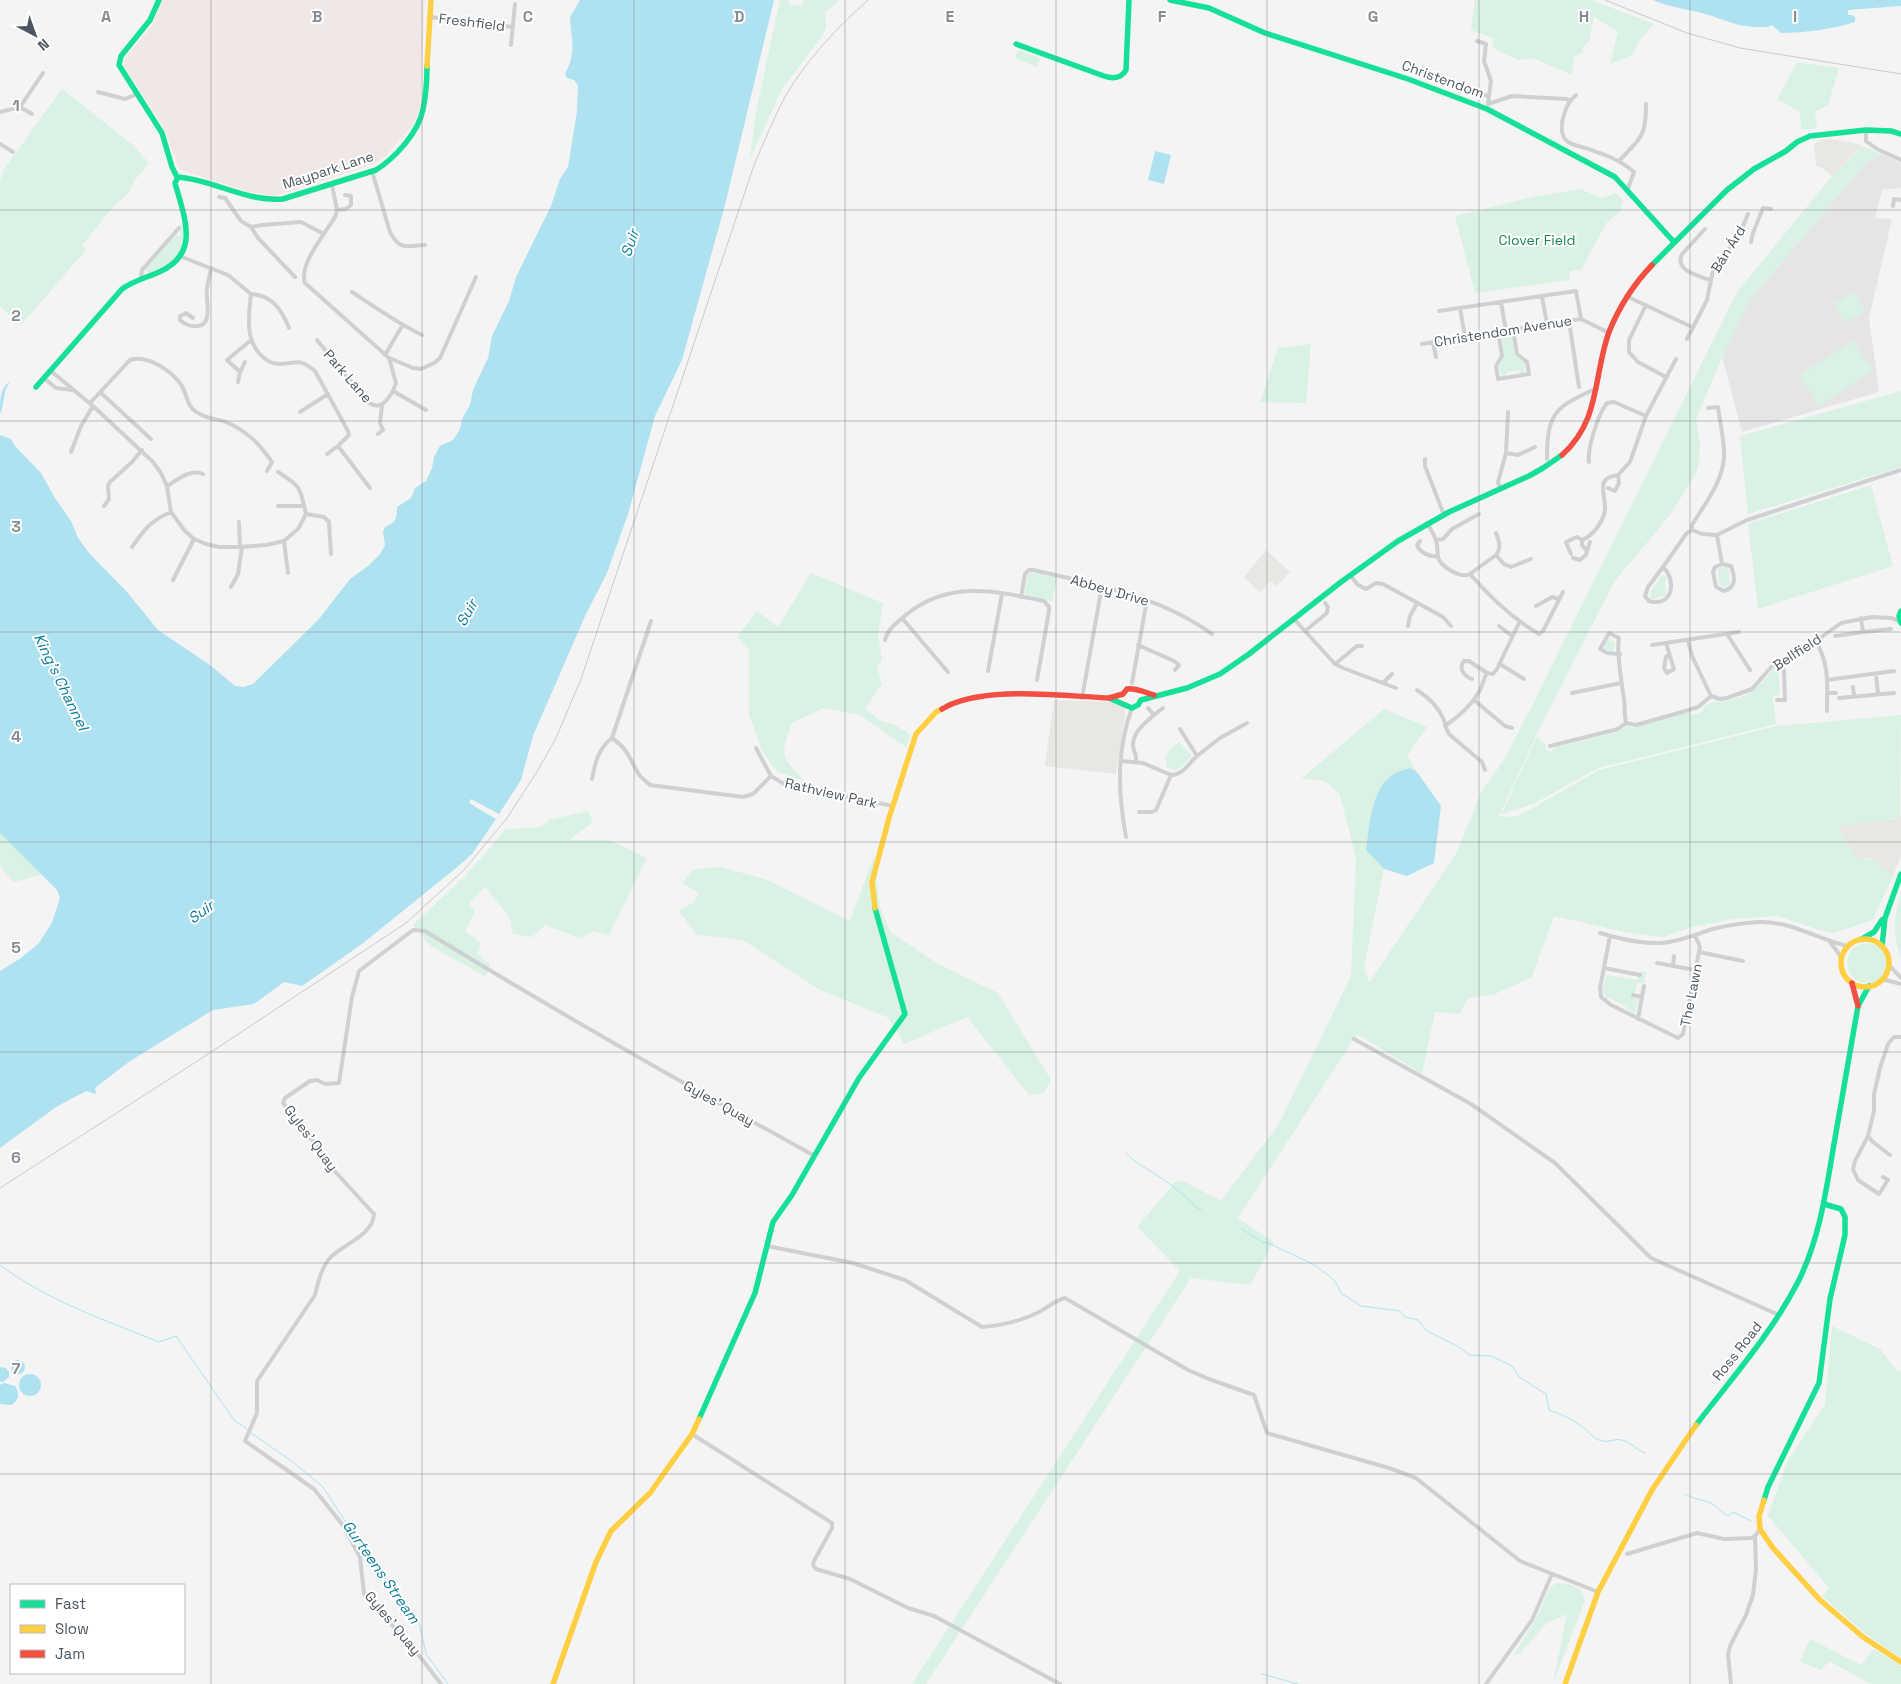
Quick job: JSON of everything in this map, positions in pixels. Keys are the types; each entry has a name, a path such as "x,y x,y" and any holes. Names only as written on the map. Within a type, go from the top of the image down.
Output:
{"street":[{"path":"36,387 115,296 128,284 172,266 182,256 186,246 187,233 175,183 177,177 164,139 121,69 119,62 150,20 159,0"},
{"name":"Maypark Lane","path":"177,177 192,178 245,195 271,200 283,199 332,184 372,171 386,164 414,131 421,116 425,100 431,0"},
{"path":"1016,44 1104,76 1119,78 1126,70 1129,0"},
{"name":"Christendom","path":"1170,0 1209,8 1265,33 1488,106 1615,177 1674,242"},
{"path":"511,45 515,4"},
{"name":"Freshfield","path":"430,17 513,27"},
{"path":"1477,41 1486,44 1484,61 1491,82 1488,106 1512,96 1566,99 1570,101"},
{"path":"0,112 20,107 43,73"},
{"path":"1466,91 1489,96"},
{"path":"98,92 125,99 137,94"},
{"path":"1576,96 1570,101 1561,125 1565,140 1612,156 1634,172 1628,191"},
{"path":"1619,161 1642,136 1646,123 1646,104"},
{"path":"20,107 32,114"},
{"path":"1866,130 1866,141 1875,148 1901,160"},
{"path":"1110,698 1128,705 1138,705 1141,700 1154,695 1186,689 1218,674 1249,654 1369,560 1427,523 1550,466 1571,448 1584,430 1589,419 1608,333 1626,296 1640,277 1737,181 1807,137 1818,134 1866,130 1897,133"},
{"path":"0,144 13,152"},
{"path":"372,171 394,240 408,248 425,245"},
{"path":"332,184 337,210 336,215 304,271 303,278 305,283 322,299 387,356 413,368 421,369 434,364 440,358 476,277"},
{"path":"337,210 346,209 352,205 351,196 345,195"},
{"path":"219,197 225,198 241,221 251,227 258,238 295,277"},
{"path":"1893,206 1894,199 1901,200"},
{"name":"Bán Árd","path":"1751,242 1752,233 1763,208 1771,209"},
{"name":"Bán Árd","path":"1686,339 1707,300 1710,280 1717,263 1739,236 1748,216 1757,222"},
{"path":"251,227 262,224 301,222 324,234"},
{"path":"141,278 142,270 180,228"},
{"path":"1705,229 1700,237 1682,254 1680,259 1681,265 1686,270 1710,280"},
{"path":"182,256 228,275 251,294 275,303 284,314 289,328"},
{"path":"193,318 186,313 180,316 180,320 188,325 197,326 208,318 207,289 211,268"},
{"path":"352,292 386,313 402,326 422,335"},
{"path":"1439,311 1576,292 1582,319 1608,333"},
{"path":"251,294 249,313 250,341 261,356 269,362 283,364 298,361 314,371 348,431 349,435 327,454"},
{"path":"1626,296 1692,327"},
{"path":"1542,297 1547,324"},
{"path":"1501,302 1506,330"},
{"path":"1646,305 1629,340 1629,352 1638,362 1666,377"},
{"path":"1460,308 1464,336"},
{"name":"Christendom Avenue","path":"1422,344 1582,319"},
{"path":"1569,321 1579,387"},
{"path":"387,356 402,326"},
{"path":"1498,332 1502,356 1496,366 1498,379 1529,374 1527,362 1517,354 1513,329"},
{"name":"Park Lane","path":"317,340 366,400 373,405 382,405"},
{"path":"240,372 227,360 250,341"},
{"path":"1433,342 1436,357"},
{"name":"Park Lane","path":"378,434 383,430 380,423 382,405 393,392 396,383 387,356"},
{"path":"71,452 91,404 130,360 136,358 146,359 176,379 184,388 185,397 191,406 200,414 225,422 246,432 272,462 267,471"},
{"path":"1582,540 1592,534 1605,512 1602,487 1608,477 1618,475 1630,462 1646,416 1676,359"},
{"path":"238,382 245,362"},
{"path":"50,371 91,404 142,450 161,473 167,486 171,512 185,531 194,539 219,547 266,545 284,541 298,529 306,514 303,496 295,482 278,472"},
{"path":"44,378 56,388 73,390"},
{"path":"1547,459 1552,419 1556,411 1570,400 1597,388"},
{"path":"100,392 151,438"},
{"name":"Park Lane","path":"393,392 426,410"},
{"path":"300,412 328,394"},
{"path":"1589,462 1588,456 1591,444 1606,403 1614,402 1646,416"},
{"path":"1692,530 1692,525 1714,488 1723,464 1724,448 1718,407 1708,408"},
{"path":"1501,489 1498,482 1506,452 1508,412"},
{"path":"338,446 370,488"},
{"path":"1506,452 1518,455 1535,447"},
{"path":"104,506 109,499 108,486 110,482 142,450"},
{"path":"1425,459 1425,466 1444,515"},
{"path":"1692,530 1702,534 1717,535 1747,520 1901,470"},
{"path":"167,486 193,472 203,474"},
{"path":"1608,488 1615,491 1619,483 1618,475"},
{"path":"278,506 304,506"},
{"path":"132,546 149,524 156,518 171,512"},
{"path":"306,514 324,518 329,522 331,554"},
{"path":"1436,540 1443,539 1452,529 1479,514"},
{"path":"231,587 238,574 241,547 238,522"},
{"path":"1427,523 1436,540 1437,556 1458,575 1463,576 1470,574 1496,555 1500,546 1496,533"},
{"path":"1663,567 1669,577 1671,592 1666,600 1659,602 1649,601 1646,596 1646,590 1686,534 1692,530"},
{"path":"1717,535 1722,564"},
{"path":"1582,540 1577,537 1566,542 1572,556 1580,560 1586,555 1590,542"},
{"path":"173,580 194,539"},
{"path":"1582,540 1582,545 1587,551"},
{"path":"284,541 288,573"},
{"path":"1420,542 1417,545 1421,552 1432,557 1437,556"},
{"path":"1496,555 1504,564 1511,567 1531,559"},
{"path":"1722,564 1731,566 1734,582 1731,589 1724,591 1716,587 1713,572 1715,567 1722,564"},
{"name":"Abbey Drive","path":"1021,597 1025,574 1029,570 1102,586 1147,600 1193,620 1212,634"},
{"path":"1470,574 1520,621 1541,634 1563,592"},
{"path":"1350,575 1361,587 1366,589 1376,583 1383,584 1443,617 1451,626"},
{"path":"1082,698 1102,586"},
{"path":"885,640 890,628 902,618 922,604 950,592 971,590 1044,601 1049,606 1037,680"},
{"path":"988,671 1002,594"},
{"path":"1536,606 1552,597 1559,599"},
{"path":"1132,683 1147,600"},
{"path":"1305,631 1327,613 1328,607 1325,603"},
{"path":"1408,626 1410,616 1417,603"},
{"path":"1900,612 1900,622"},
{"name":"Bellfield","path":"1891,618 1900,612"},
{"path":"902,618 948,672"},
{"path":"1861,618 1863,632"},
{"name":"Bellfield","path":"1711,696 1720,699 1748,692 1757,686 1778,661 1816,641 1842,623 1861,618 1891,618 1900,622"},
{"path":"1294,619 1335,664 1396,688"},
{"path":"592,779 596,760 605,744 612,738 651,621"},
{"path":"1461,656 1487,673 1493,674 1500,664 1520,621"},
{"path":"1499,626 1512,636"},
{"path":"1835,636 1890,629"},
{"path":"1652,646 1739,632"},
{"path":"1620,652 1607,653 1600,649 1609,633 1619,638 1618,644 1620,652 1621,683 1626,723"},
{"path":"1727,634 1750,670"},
{"path":"1550,746 1618,729 1626,723 1636,725 1698,707 1711,696 1692,656 1688,640"},
{"path":"1816,641 1824,656 1827,680 1827,711"},
{"path":"1666,643 1669,655"},
{"path":"1138,645 1174,661 1179,665 1175,670"},
{"path":"1335,664 1357,646 1362,646"},
{"path":"1469,661 1464,661 1461,668 1468,678 1472,679"},
{"path":"1778,661 1784,672 1785,700 1789,704"},
{"path":"1500,664 1524,679"},
{"path":"1827,680 1894,672"},
{"path":"1445,726 1458,718 1474,700 1481,690 1487,673"},
{"path":"1383,683 1392,674"},
{"path":"1876,674 1878,694"},
{"path":"1572,693 1621,683"},
{"path":"1853,687 1854,696"},
{"path":"552,1684 596,1562 611,1531 650,1493 692,1434 755,1292 773,1222 792,1195 859,1078 905,1014 878,922 872,882 893,806 916,734 936,712 953,702 968,698 1001,694 1110,698 1123,694 1127,689 1132,688 1154,695"},
{"path":"1417,690 1434,705 1444,720 1450,735 1482,762 1485,770"},
{"path":"1140,692 1141,700"},
{"path":"1827,693 1836,693"},
{"path":"1840,698 1894,693"},
{"path":"1123,694 1128,705 1128,719 1121,761 1120,802 1126,838"},
{"path":"1474,700 1506,726 1512,728"},
{"path":"1777,700 1785,700"},
{"path":"1148,708 1154,715"},
{"path":"1136,762 1137,757 1133,746 1135,738 1144,725 1163,708"},
{"path":"1121,761 1136,762 1169,774 1178,774 1220,738 1247,723"},
{"path":"1180,730 1197,756"},
{"name":"Rathview Park","path":"612,738 631,757 639,775 650,785 743,797 753,794 771,776"},
{"name":"Rathview Park","path":"756,748 771,776 784,784 893,806"},
{"path":"1139,812 1152,812 1156,810 1169,774"},
{"path":"1882,946 1881,935 1884,918 1901,874"},
{"path":"1858,1006 1852,983 1843,972 1842,958 1847,946 1874,932 1884,918"},
{"path":"1600,933 1632,941 1662,943 1732,925 1758,922 1776,923 1809,932 1830,942 1847,946"},
{"name":"Gyles' Quay","path":"441,1684 417,1653 364,1594 360,1557 342,1524 314,1489 245,1440 257,1413 257,1380 315,1295 318,1280 329,1259 374,1222 374,1214 329,1165 327,1159 283,1103 286,1098 310,1081 317,1080 324,1084 339,1083 352,997 359,971 413,930 425,931 671,1077 813,1156"},
{"name":"The Lawn","path":"1610,936 1600,988 1602,997 1610,1005 1675,1038 1680,1038 1683,1034 1700,947 1696,935"},
{"path":"1862,939 1873,940 1882,946 1887,953 1889,965 1901,978"},
{"path":"1830,942 1842,958"},
{"path":"1699,952 1742,961"},
{"path":"1673,965 1674,956"},
{"path":"1657,962 1695,970"},
{"path":"1858,1006 1870,986 1882,979 1889,965"},
{"path":"1604,968 1640,975"},
{"path":"1882,979 1901,984"},
{"path":"1852,983 1870,986"},
{"path":"1638,1019 1644,986"},
{"path":"1633,995 1642,997"},
{"name":"Ross Road","path":"1565,1684 1598,1592 1652,1490 1689,1434 1779,1316 1808,1259 1824,1204 1858,1006"},
{"path":"1883,1177 1888,1180 1879,1194 1858,1180 1854,1173 1855,1161 1868,1136 1874,1111 1874,1094 1888,1044 1894,1037 1901,1037"},
{"path":"1354,1039 1471,1104 1554,1163 1651,1258 1779,1316"},
{"path":"1868,1136 1890,1155"},
{"path":"1824,1204 1836,1207 1843,1212 1845,1217 1845,1235 1830,1299 1819,1383 1768,1486 1759,1516 1760,1529 1773,1548 1820,1600 1863,1637 1901,1662"},
{"path":"767,1246 853,1263 905,1280 982,1327 1032,1316 1059,1299 1065,1298 1175,1363 1206,1378 1254,1394 1267,1433 1389,1468 1416,1478 1520,1561 1598,1592"},
{"path":"692,1434 832,1523 832,1528 814,1561 813,1565 816,1569 850,1579 908,1608 934,1616 1060,1684"},
{"path":"1627,1554 1697,1533 1724,1539 1751,1538 1760,1529"},
{"path":"1731,1684 1728,1655 1730,1646 1746,1615 1753,1595 1756,1569 1755,1536"},
{"path":"1486,1684 1532,1620 1552,1574"}],"shaded area":[{"path":"162,0 425,0 420,106 413,125 387,155 374,164 279,195 266,195 241,190 179,169 163,126 123,65 127,56 153,24"},
{"path":"1822,139 1862,145 1832,176 1821,167 1816,166 1814,144"},
{"path":"1882,154 1901,163 1901,188 1882,190 1875,218 1892,219 1869,318 1879,392 1742,432 1722,357 1750,300 1865,164"},
{"path":"1266,550 1290,572 1277,586 1271,581 1260,593 1244,577"},
{"path":"1054,700 1116,702 1125,707 1116,774 1045,766"},
{"path":"1901,816 1901,855 1893,876 1874,860 1866,858 1857,860 1838,827 1876,820 1877,822"}],"green space":[{"path":"780,0 788,0 790,4 799,6 805,0 838,0 838,2 825,12 826,27 823,35 782,89 750,159 756,112"},
{"path":"1475,0 1591,0 1654,24 1639,41 1632,55 1610,64 1618,32 1594,17 1589,41 1583,47 1583,52 1574,57 1572,75 1533,58 1518,60 1493,48 1493,38 1471,30"},
{"path":"1018,50 1040,58 1037,67 1015,58"},
{"path":"1797,62 1839,68 1828,105 1815,112 1817,128 1802,130 1799,111 1777,99"},
{"path":"62,89 133,145 149,163 134,181 130,192 114,206 82,245 86,250 21,325 0,307 0,179 3,175 2,172"},
{"path":"1862,146 1882,154 1865,164 1750,300 1722,357 1696,420 1700,445 1699,463 1696,473 1670,515 1614,582 1536,736 1499,816 1520,815 1599,770 1777,726 1901,715 1900,817 1838,828 1857,860 1873,860 1893,876 1873,920 1834,933 1778,916 1732,919 1689,928 1663,937 1629,933 1554,916 1532,977 1495,994 1468,998 1460,1014 1435,1012 1422,1074 1357,1034 1238,1218 1274,1242 1250,1285 1191,1278 926,1684 912,1684 1180,1271 1137,1227 1177,1180 1185,1182 1221,1201 1279,1124 1351,976 1356,859 1348,826 1339,793 1323,780 1301,779 1384,709 1427,727 1407,756 1417,772 1410,768 1366,850 1384,869 1364,968 1369,983 1457,852 1482,790 1504,760 1533,704 1737,292 1832,176"},
{"name":"Clover Field","path":"1580,189 1602,198 1616,193 1623,201 1620,212 1607,222 1581,270 1570,271 1569,280 1475,293 1455,216 1533,197"},
{"path":"183,222 183,241 179,255 168,265 160,269 150,273 144,270 177,234 179,237 181,235 179,226"},
{"path":"1854,292 1865,311 1845,323 1834,304"},
{"path":"1512,336 1515,356 1525,363 1524,373 1520,373 1519,370 1506,372 1507,376 1503,376 1500,373 1499,366 1504,357 1501,338"},
{"path":"1853,341 1873,371 1819,406 1799,375"},
{"path":"1311,344 1306,403 1260,402 1278,348"},
{"path":"1901,391 1901,467 1748,514 1740,436"},
{"path":"1871,485 1893,566 1758,609 1748,524"},
{"path":"1718,568 1728,568 1730,583 1725,587 1719,583"},
{"path":"1031,572 1057,578 1052,601 1028,596 1024,593 1028,575"},
{"path":"811,573 883,603 878,635 882,660 877,666 882,684 865,709 881,721 895,725 911,735 906,747 860,715 823,708 792,723 785,742 784,749 787,760 805,781 777,772 762,751 749,714 749,649 737,637 757,611 778,627"},
{"path":"1661,575 1666,576 1667,579 1665,582 1666,595 1653,599 1650,597 1650,594"},
{"path":"1608,639 1615,642 1614,651 1605,650 1604,645"},
{"path":"1776,666 1780,667 1778,670 1780,695 1773,696 1776,724 1598,768 1535,803 1501,815 1537,737 1546,745 1546,750 1551,752 1556,747 1620,731 1627,726 1633,728 1690,712 1691,715 1702,712 1703,707 1709,703 1742,697 1754,690"},
{"path":"1179,742 1192,756 1181,767 1174,770 1166,767 1167,762 1164,760 1171,748"},
{"path":"588,811 593,822 569,840 609,840 647,858 609,935 593,931 582,939 545,925 532,937 513,934 510,918 485,887 469,903 475,912 465,931 481,943 478,954 490,965 486,977 431,946 413,925 467,874 506,829 541,827 549,820"},
{"path":"0,833 42,875 14,882 0,867"},
{"path":"874,856 880,907 890,932 938,964 998,993 1051,1080 1043,1094 1029,1095 967,1017 904,1044 889,1018 820,990 743,940 697,935 679,911 694,902 699,893 682,883 694,869 721,867 765,879 850,921"},
{"path":"1901,893 1901,958 1896,941 1895,925"},
{"path":"1871,943 1878,946 1884,952 1887,963 1886,971 1878,980 1871,983 1863,983 1856,980 1848,971 1847,959 1850,952 1859,944"},
{"path":"1640,971 1646,972 1644,984 1637,983 1635,992 1631,994 1631,996 1638,1000 1635,1014 1625,1006 1609,998 1607,999 1602,990 1607,975 1637,980"},
{"path":"1832,1326 1880,1349 1896,1370 1901,1372 1901,1658 1867,1635 1822,1596 1829,1588 1768,1516 1788,1460 1825,1405"},
{"path":"1556,1583 1574,1586 1582,1592 1585,1600 1553,1684 1567,1614 1547,1623 1520,1653 1513,1656 1537,1617 1550,1588"},
{"path":"1810,1639 1861,1665 1874,1649 1901,1666 1901,1684 1871,1684 1829,1661 1821,1670 1800,1662"}],"water":[{"path":"580,0 774,0 725,205 682,360 655,416 628,514 607,573 585,616 533,736 521,780 499,814 471,799 469,803 496,819 472,854 362,944 302,986 284,982 254,1004 213,1010 130,1061 95,1088 96,1094 86,1091 56,1107 0,1148 0,971 21,958 39,943 52,923 60,898 57,890 0,833 0,435 11,439 15,446 41,473 71,521 78,538 89,553 127,592 158,630 210,665 235,686 243,687 253,684 319,619 350,579 368,566 380,554 385,545 383,532 385,527 392,524 395,520 397,507 411,498 415,488 426,481 440,446 453,440 460,429 462,419 470,405 473,390 488,358 492,336 509,301 516,277 551,206 560,179 568,167 577,111 578,85 574,80 567,78 565,74 572,52 570,17"},
{"path":"1653,0 1901,0 1901,6 1848,10 1848,15 1855,17 1855,22 1819,30 1781,33 1772,25 1769,27 1753,27 1740,25"},
{"path":"1155,151 1171,155 1164,184 1148,180"},
{"path":"10,382 6,391 0,414 2,391"},
{"path":"1410,768 1417,772 1441,806 1434,863 1407,876 1384,869 1366,850 1370,819 1380,788 1395,773"},
{"path":"15,1360 21,1360 25,1367 21,1374 15,1374 11,1370 11,1364"},
{"path":"0,1367 6,1368 9,1372 9,1377 3,1382 0,1381"},
{"path":"26,1374 34,1374 41,1381 41,1389 34,1396 26,1396 19,1389 19,1381"},
{"path":"4,1383 15,1386 18,1391 17,1399 11,1405 0,1404 0,1385"}],"waterway":[{"path":"1126,1153 1170,1184 1202,1211"},
{"path":"1242,1229 1262,1242 1313,1264 1335,1281 1341,1293 1361,1306 1400,1311 1405,1317 1418,1320 1427,1331 1461,1348 1469,1355 1491,1356 1512,1366 1519,1377 1546,1394 1549,1410 1576,1422 1597,1439 1602,1441 1622,1440 1645,1453"},
{"path":"0,1265 18,1278 57,1299 118,1326 159,1342 176,1336 234,1420 247,1429"},
{"name":"Gurteens Stream","path":"251,1433 293,1462 323,1487 366,1553 419,1622 426,1654 448,1684"},
{"path":"1685,1494 1711,1503 1728,1516 1733,1512 1751,1521"},
{"path":"1262,1674 1298,1684"}],"railway":[{"path":"0,1188 202,1058 406,923 464,870 507,818 556,738 581,679 754,165 769,130 786,95 813,56 845,21 868,0"},
{"path":"1605,0 1687,33 1740,48 1901,74"}],"traffic: fast":[{"path":"159,0 150,20 121,56 119,65 162,133 172,167 177,177"},
{"path":"1016,44 1104,76 1119,77 1126,70 1129,0"},
{"path":"1170,0 1209,8 1265,33 1408,79 1487,109 1615,177 1674,242"},
{"path":"36,387 122,289 157,273 171,265 180,256 185,246 186,235 183,210 175,183 178,177 204,182 256,197 283,199 376,170 391,159 417,127 424,104 427,66"},
{"path":"1652,265 1727,190 1754,169 1786,151 1797,142 1810,136 1866,130 1891,131 1901,134"},
{"path":"1109,698 1132,708 1138,705 1141,700 1187,688 1220,674 1398,541 1449,512 1529,476 1562,455"},
{"path":"1901,611 1899,616 1901,623"},
{"path":"1882,946 1885,918 1901,874"},
{"path":"699,1419 755,1293 773,1222 792,1195 859,1078 905,1014 875,908"},
{"path":"1862,939 1874,932 1882,920"},
{"path":"1696,1425 1777,1318 1806,1264 1825,1196 1858,1006 1869,986"},
{"path":"1764,1500 1768,1487 1819,1383 1830,1299 1845,1235 1845,1217 1841,1209 1824,1204"}],"traffic: slow":[{"path":"427,66 431,0"},
{"path":"875,908 872,882 889,818 916,734 936,712 942,709"},
{"path":"1865,939 1874,941 1882,946 1887,954 1889,963 1887,972 1882,980 1874,985 1865,987 1856,985 1848,980 1843,972 1841,963 1843,954 1848,946 1856,941 1865,939"},
{"path":"553,1684 596,1562 611,1531 650,1493 692,1434 699,1419"},
{"path":"1565,1684 1598,1592 1652,1490 1696,1425"},
{"path":"1764,1500 1759,1516 1760,1529 1773,1548 1820,1600 1863,1637 1901,1662"}],"traffic: jam":[{"path":"1562,455 1575,441 1584,427 1590,412 1604,348 1613,323 1633,288 1652,265"},
{"path":"942,709 978,697 1000,694 1046,694 1109,698 1123,694 1127,689 1137,689 1154,695"},
{"path":"1852,983 1858,1006"}],"water label":[{"name":"Suir","path":"630,243"},
{"name":"Suir","path":"467,613"},
{"name":"King's Channel","path":"61,682"},
{"name":"Suir","path":"201,912"}]}
